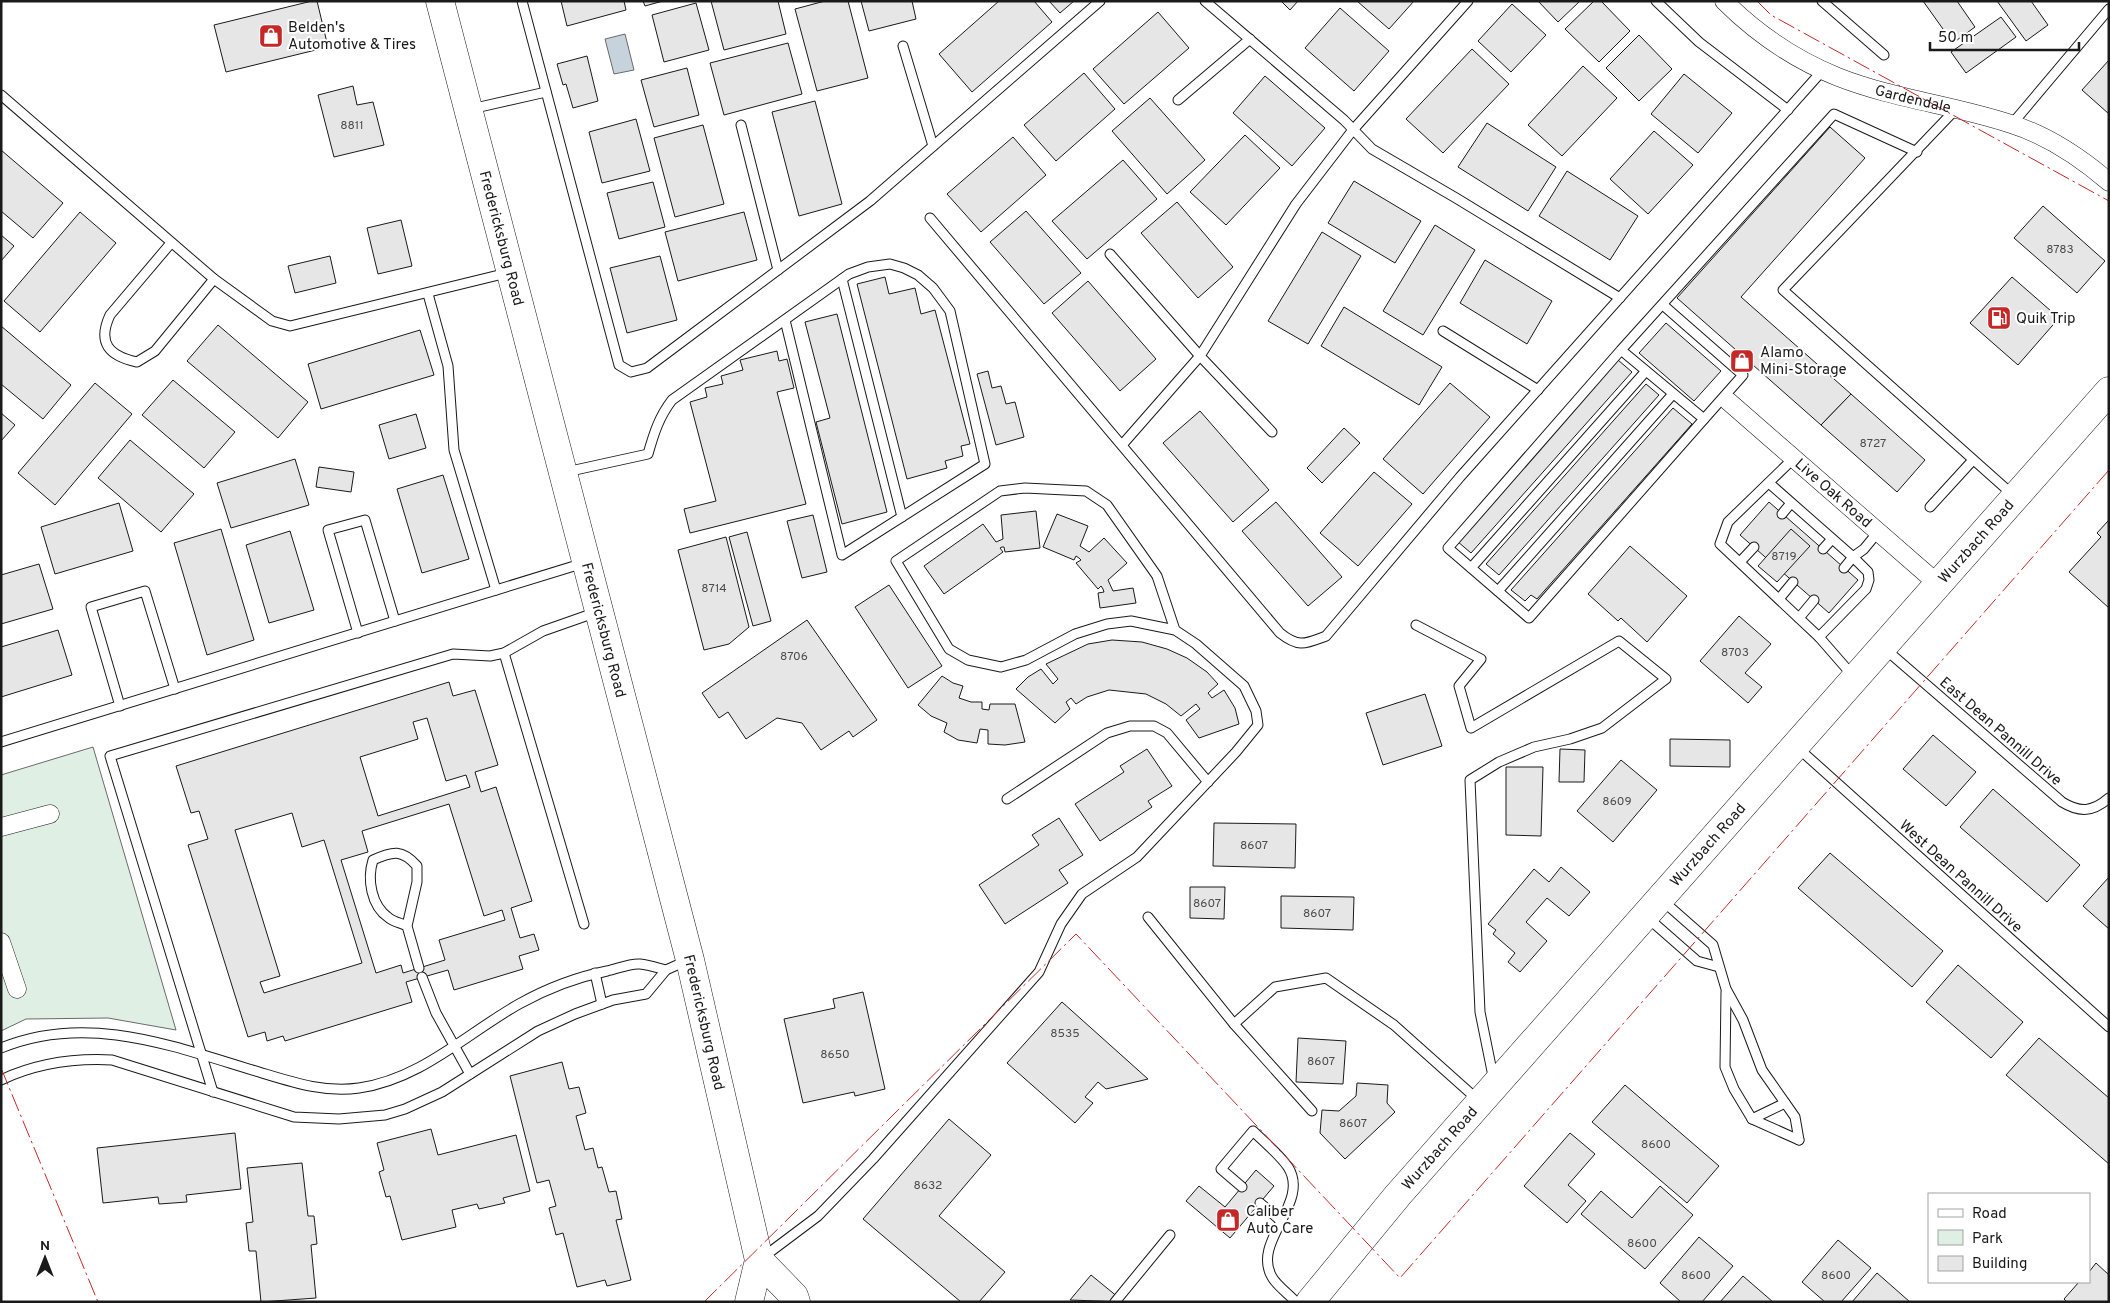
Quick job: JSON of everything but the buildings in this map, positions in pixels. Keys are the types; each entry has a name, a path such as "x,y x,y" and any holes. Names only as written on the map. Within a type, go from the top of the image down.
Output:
{"main road":[{"name":"Fredericksburg Road","path":"440,1 587,562 678,965 760,1260 749,1302"},
{"name":"Wurzbach Road","path":"1310,1302 1398,1195 2109,392"},
{"path":"760,1260 794,1296 796,1302"}],"street":[{"name":"Gardendale","path":"1732,4 1781,47 1824,70 1870,88 2012,124 2071,153 2109,182"},
{"name":"Live Oak Road","path":"1726,399 1938,584"},
{"path":"1,827 50,814"},
{"path":"1,942 17,989"}],"lane":[{"path":"522,1 619,365 631,372 647,368 870,201 1100,1"},
{"path":"1205,1 1344,120 1352,131 1372,150 1456,198 1620,298"},
{"path":"1122,444 1200,356 1296,204 1352,131 1468,1"},
{"path":"1656,1 1699,42 1788,110"},
{"path":"1822,1 1884,55"},
{"path":"2012,124 2109,9"},
{"path":"1178,100 1250,40"},
{"path":"903,46 933,146"},
{"path":"930,218 1280,633 1293,643 1305,644 1326,636 1460,477 1824,70"},
{"path":"468,110 546,92"},
{"path":"1,95 214,279 272,321 290,326 428,294 511,272"},
{"path":"1955,110 1783,290 2015,497"},
{"path":"1663,305 1742,376 1726,399 1704,419 1529,618 1448,548 1622,350 1834,114 1916,152"},
{"path":"741,125 778,270"},
{"path":"171,243 110,315 104,328 107,346 119,358 137,362 155,351 214,279"},
{"path":"1110,254 1200,356 1272,432"},
{"path":"563,472 648,454 655,427 672,400 842,279 868,267 890,264 918,275 933,288 950,311 985,464 842,555 785,320"},
{"path":"842,279 902,516"},
{"path":"428,294 448,366 454,450 496,590"},
{"path":"1444,331 1538,390"},
{"path":"1622,350 1704,419"},
{"path":"1471,568 1646,371"},
{"path":"1498,591 1673,394"},
{"path":"1794,458 1728,522 1720,544 1819,637 1855,678"},
{"path":"1930,507 1973,460"},
{"path":"1769,483 1868,572 1869,580 1866,589 1819,637"},
{"path":"760,1260 818,1216 873,1159 1040,972 1061,924 1082,894 1137,856 1208,782 1258,725 1256,711 1244,686 1196,644 1175,630 1130,621 1107,624 1075,634 1026,660 1001,667 968,660 949,649 896,561 1000,491 1025,488 1086,491 1107,505 1157,576 1175,630"},
{"path":"1782,514 1791,503"},
{"path":"358,632 328,530 365,520 395,621"},
{"path":"1844,568 1878,532"},
{"path":"1823,549 1832,539"},
{"path":"1740,562 1754,547"},
{"path":"1,742 587,562"},
{"path":"1779,599 1793,582"},
{"path":"120,706 91,607 145,591 175,689"},
{"path":"1799,618 1814,600"},
{"path":"213,1092 110,756 453,654 490,656 504,653 543,631 599,611"},
{"path":"1416,625 1481,659 1459,686 1472,728 1620,641 1666,679 1602,728 1570,739 1534,747 1499,762 1470,780 1480,1012 1488,1094"},
{"name":"East Dean Pannill Drive","path":"1883,647 2062,802 2073,809 2085,810 2097,807 2109,798"},
{"path":"504,653 584,924"},
{"path":"1006,799 1107,733 1130,726 1154,726 1167,733 1208,782"},
{"name":"West Dean Pannill Drive","path":"1796,746 2109,1027"},
{"path":"408,926 388,918 380,909 369,883 369,871 373,860 386,854 401,853 410,858 417,866 417,882 408,926 420,973 436,1012 470,1074"},
{"path":"1653,908 1698,961 1719,967"},
{"path":"1653,908 1712,945 1726,989 1742,1020 1762,1070 1795,1117 1799,1140 1752,1119 1734,1089 1725,1067 1726,989"},
{"path":"1148,917 1234,1024 1312,1111"},
{"path":"1,1048 28,1039 75,1031 118,1034 148,1039 306,1086 336,1090 357,1088 391,1081 422,1066 519,1004 559,985 595,973 639,964 678,965"},
{"path":"1,1080 30,1068 51,1063 92,1059 112,1060 294,1117 365,1118 405,1109 424,1102 538,1031 574,1014 602,1004 646,994 678,965"},
{"path":"595,973 602,1004"},
{"path":"1234,1024 1275,987 1326,978 1488,1094"},
{"path":"1752,1119 1785,1103"},
{"path":"1242,1187 1221,1169 1253,1131 1288,1168 1294,1188 1272,1240 1268,1263 1272,1277 1296,1302"},
{"path":"1260,1203 1281,1221"},
{"path":"1115,1302 1170,1235"}],"green space":[{"path":"93,747 176,1030 108,1018 26,1019 1,1031 1,775"}],"shaded area":[{"path":"625,34 634,70 614,74 605,39"}],"power":[{"path":"1757,1 1771,15 2109,201"},
{"path":"704,1302 1076,934 1400,1278 2109,470"},
{"path":"1,1068 98,1302"}],"place":[{"name":"Belden's Automotive & Tires","path":"271,36"},
{"name":"Quik Trip","path":"1999,318"},
{"name":"Alamo Mini-Storage","path":"1742,361"},
{"name":"Caliber Auto Care","path":"1228,1220"}]}
